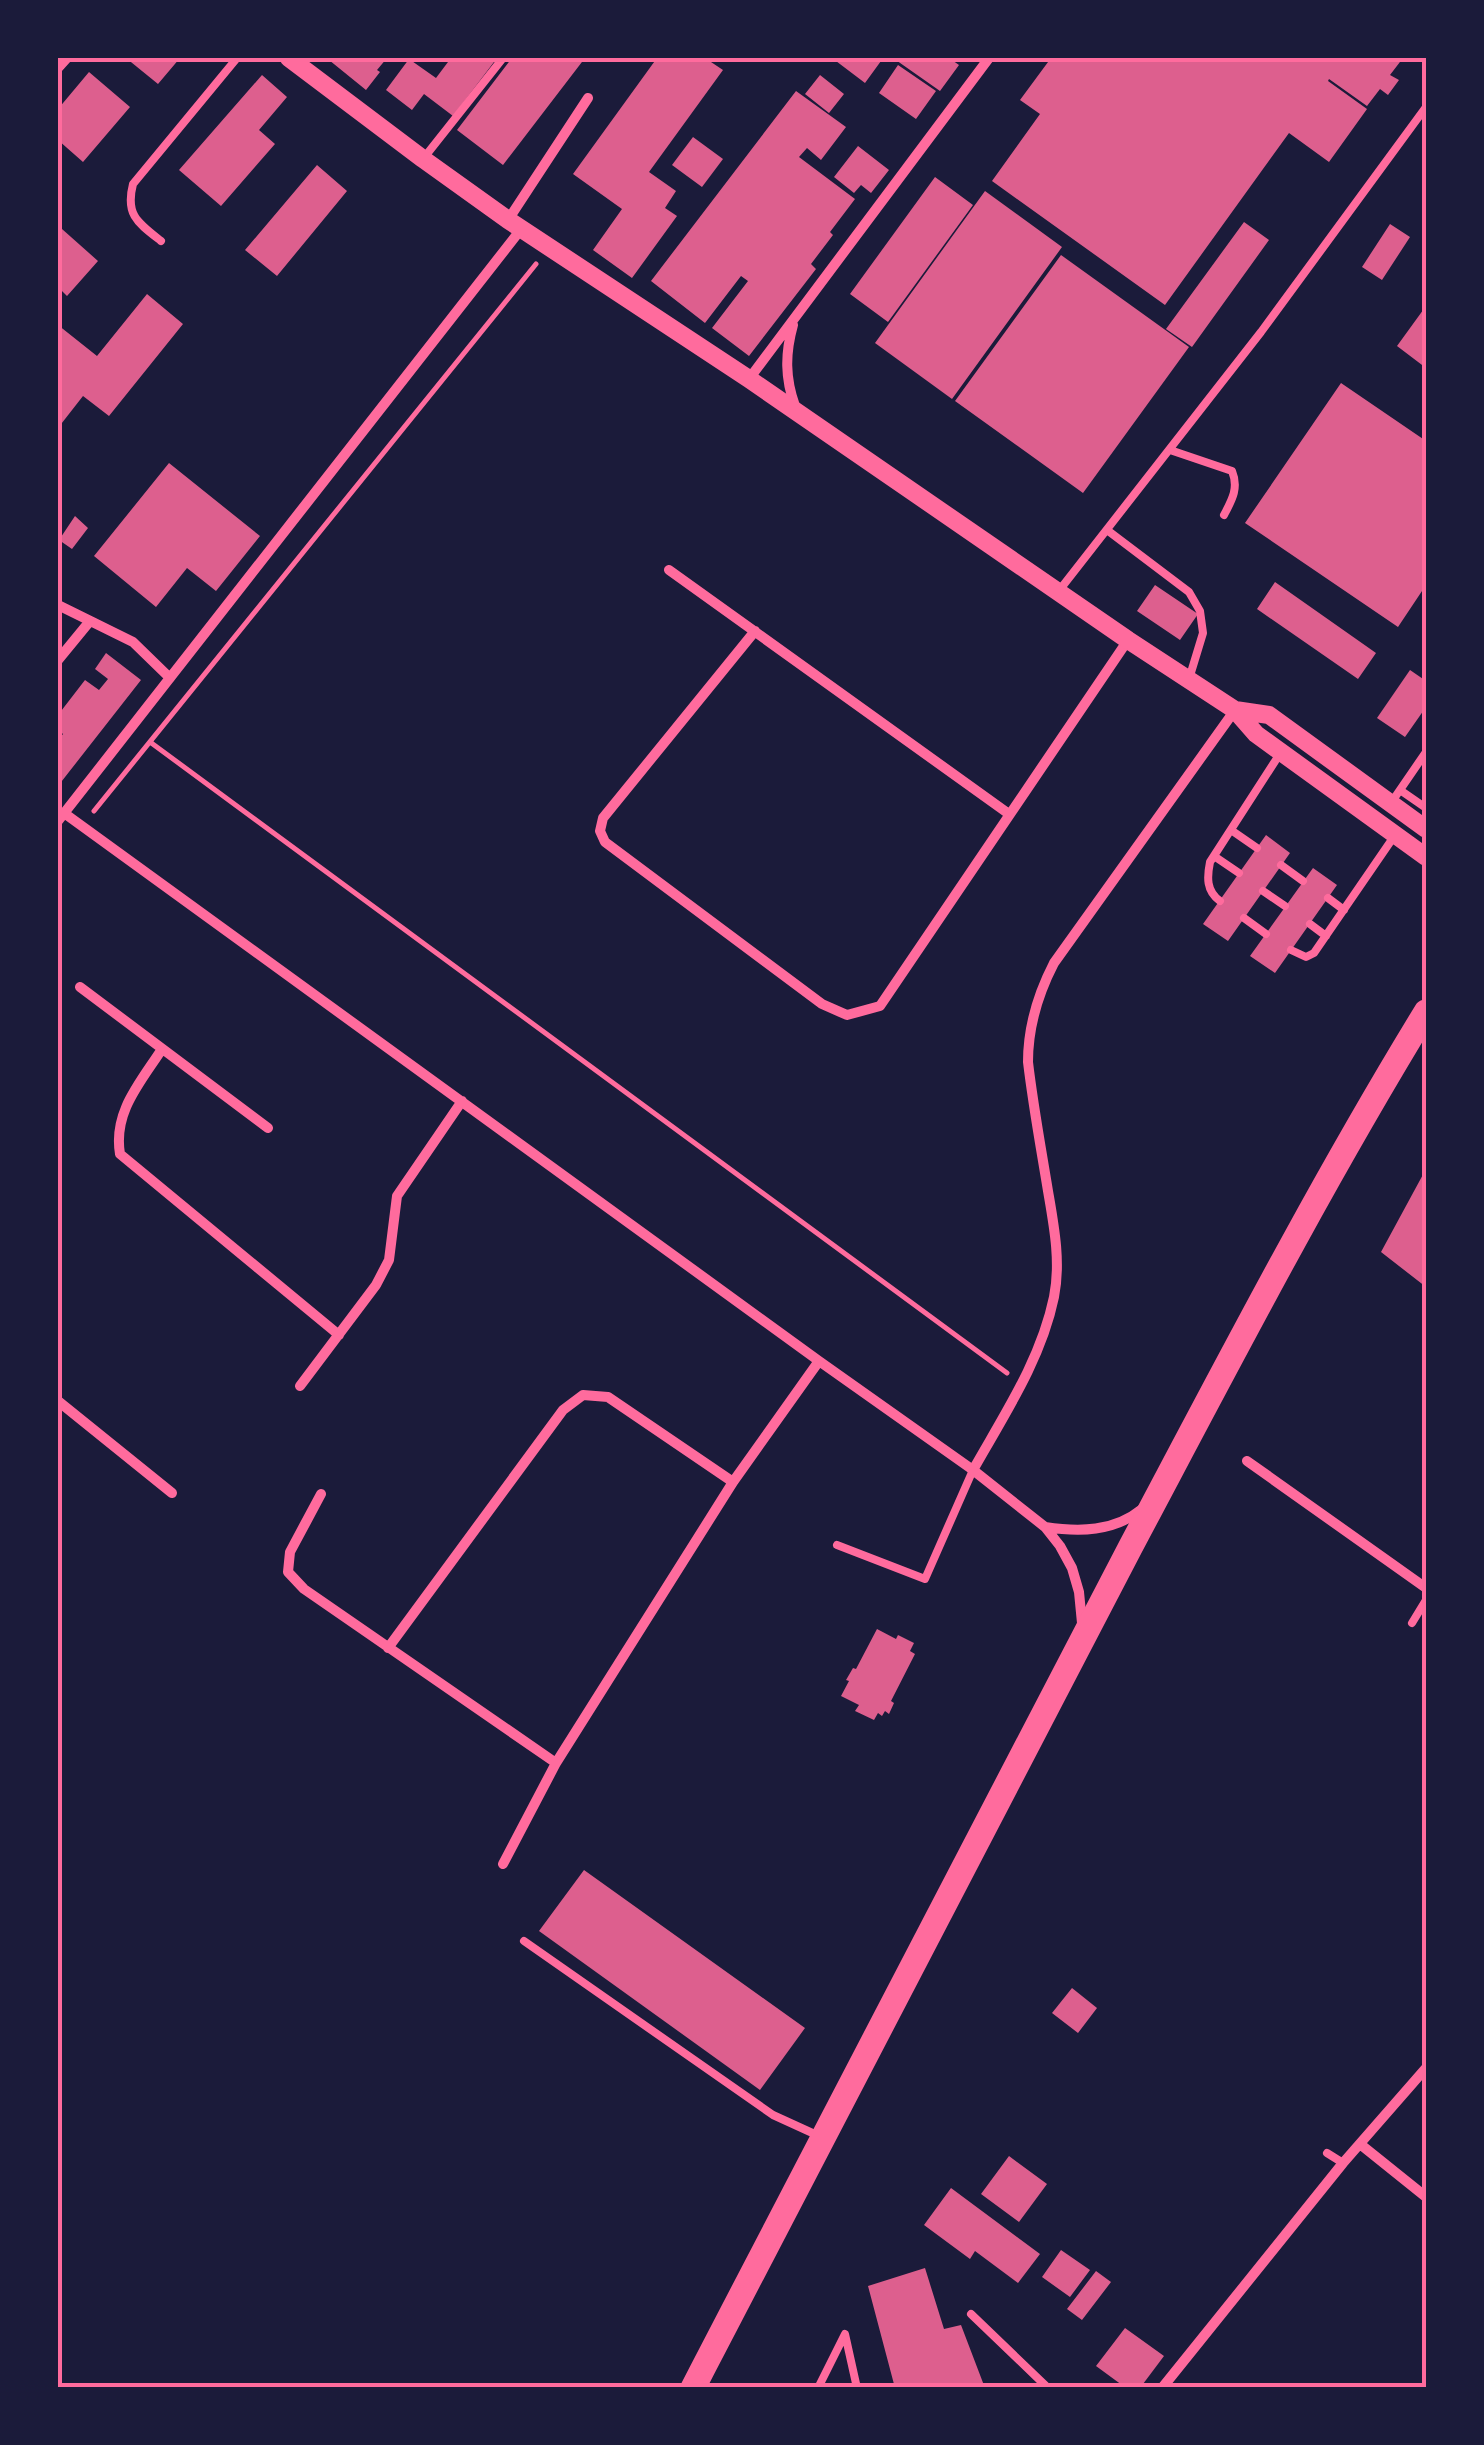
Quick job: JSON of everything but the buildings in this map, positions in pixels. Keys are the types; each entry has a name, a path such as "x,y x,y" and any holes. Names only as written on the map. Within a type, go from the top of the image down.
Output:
{"main road":[{"path":"694,2388 1158,1495 1276,1275 1426,1012"}],"street":[{"path":"58,68 67,58"},
{"path":"289,58 313,65 423,159 515,224 1235,710 1256,734 1426,857"},
{"path":"749,379 990,58"},
{"path":"588,98 515,224 61,817 82,826 462,1100 972,1470 1045,1528 1060,1546 1080,1592 1081,1641"},
{"path":"794,320 786,366 796,412"},
{"path":"669,570 1008,814"},
{"path":"58,605 133,642 170,678"},
{"path":"58,660 90,621"},
{"path":"755,631 603,818 600,831 605,842 822,1004 847,1015 880,1006 1128,640"},
{"path":"1235,710 1269,715 1395,796 1426,828"},
{"path":"972,1470 1022,1384 1054,1298 1057,1267 1052,1218 1028,1062 1035,1010 1054,964 1235,710"},
{"path":"80,987 268,1128"},
{"path":"162,1048 123,1111 116,1134 120,1154 339,1335"},
{"path":"300,1386 376,1285 389,1260 398,1196 462,1100"},
{"path":"503,1864 556,1763 733,1482 818,1361"},
{"path":"388,1648 563,1410 582,1395 608,1397 733,1482"},
{"path":"58,1401 172,1493"},
{"path":"1247,1461 1426,1588"},
{"path":"322,1494 290,1552 288,1572 304,1590 556,1763"},
{"path":"1045,1528 1076,1532 1106,1528 1134,1515 1158,1495"},
{"path":"1162,2388 1343,2163 1426,2068"},
{"path":"1360,2144 1426,2197"}],"lane":[{"path":"160,241 136,221 130,208 133,184 237,58"},
{"path":"423,159 503,58"},
{"path":"1058,592 1261,332 1426,107"},
{"path":"1170,450 1232,471 1236,481 1234,494 1224,516"},
{"path":"1107,530 1189,592 1200,611 1203,632 1189,680"},
{"path":"1220,901 1210,888 1210,862 1281,752"},
{"path":"1426,752 1395,796 1426,808"},
{"path":"1231,830 1257,848"},
{"path":"1291,950 1306,956 1314,954 1396,834"},
{"path":"1214,856 1239,873"},
{"path":"1281,865 1303,881"},
{"path":"1263,891 1285,906"},
{"path":"1328,898 1344,910"},
{"path":"1244,918 1266,934"},
{"path":"1310,924 1326,936"},
{"path":"837,1545 926,1580 972,1470"},
{"path":"1412,1623 1426,1600"},
{"path":"524,1941 773,2115 823,2138"},
{"path":"1326,2152 1343,2163"},
{"path":"971,2314 1048,2388"},
{"path":"818,2388 845,2334 857,2388"}],"path":[{"path":"82,826 535,264"},
{"path":"150,742 1022,1384"},
{"path":"1426,2137 1426,2148"}]}
